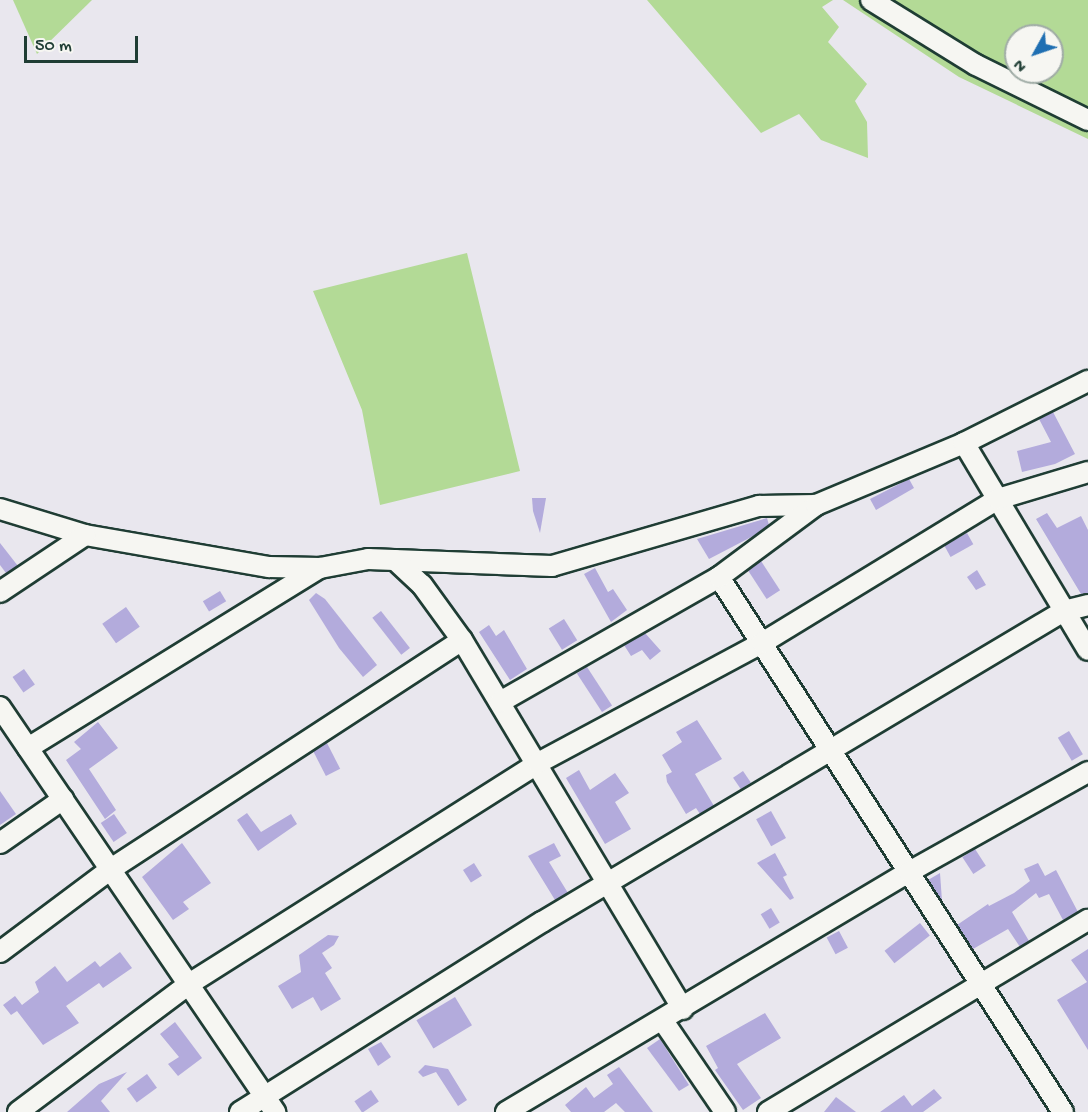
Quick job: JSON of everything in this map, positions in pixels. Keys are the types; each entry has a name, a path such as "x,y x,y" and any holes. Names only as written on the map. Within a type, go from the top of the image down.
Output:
{"street":[{"path":"871,0 976,65 1088,120"},
{"path":"500,702 719,577 816,504 964,443 1088,381"},
{"path":"964,443 1088,650"},
{"path":"18,1112 189,984 538,763 762,643 998,499 1088,472"},
{"path":"0,509 85,535 269,567 320,568 368,559 552,566 759,506 816,504"},
{"path":"0,592 85,535"},
{"path":"395,560 422,585 462,640 538,763 683,1009"},
{"path":"28,748 320,568"},
{"path":"719,577 1063,1112"},
{"path":"240,1112 609,882 1064,611 1088,605"},
{"path":"0,952 111,869 462,640"},
{"path":"0,707 275,1112"},
{"path":"506,1112 663,1021 909,872 1088,772"},
{"path":"0,843 63,799"},
{"path":"768,1112 1088,920"},
{"path":"663,1021 725,1112"}],"green space":[{"path":"13,0 92,0 37,54"},
{"path":"647,0 833,0 822,7 839,27 828,42 867,84 855,101 867,122 868,158 821,140 799,114 761,133"},
{"path":"843,0 1088,0 1088,139 959,77"},
{"path":"467,253 520,471 380,505 362,410 313,291"}],"building":[{"path":"1053,412 1075,454 1055,464 1022,472 1017,451 1051,442 1039,419"},
{"path":"909,479 914,488 876,510 870,499"},
{"path":"532,498 546,498 540,533 533,511"},
{"path":"1047,513 1057,528 1081,516 1088,530 1088,593 1081,594 1036,519"},
{"path":"767,518 769,525 757,534 709,559 697,539"},
{"path":"967,533 973,544 951,557 944,546"},
{"path":"0,543 18,566 6,573 0,565"},
{"path":"761,561 780,590 767,599 748,570"},
{"path":"595,568 608,592 613,589 627,610 611,622 584,574"},
{"path":"977,570 986,585 976,590 967,577"},
{"path":"220,591 226,601 209,612 203,601"},
{"path":"316,593 325,599 377,665 363,677 339,648 309,600"},
{"path":"126,607 140,627 116,643 102,624"},
{"path":"381,611 410,648 401,655 372,618"},
{"path":"564,619 577,640 562,650 549,629"},
{"path":"489,625 496,636 504,630 527,669 510,680 479,632"},
{"path":"645,633 661,651 650,660 642,650 631,656 624,645"},
{"path":"587,667 612,706 602,712 577,674"},
{"path":"24,669 35,685 23,693 13,677"},
{"path":"697,720 722,759 695,774 714,806 700,814 696,808 686,814 667,782 666,775 672,772 662,755 682,742 676,732"},
{"path":"98,722 118,748 89,769 116,810 105,819 66,760 81,749 74,742"},
{"path":"1069,731 1083,754 1072,761 1058,738"},
{"path":"327,743 340,769 326,776 313,750"},
{"path":"579,770 590,790 615,773 629,793 615,802 631,829 605,844 566,778"},
{"path":"743,771 751,783 741,789 733,778"},
{"path":"0,791 16,814 0,825"},
{"path":"771,811 786,838 771,846 756,819"},
{"path":"247,813 261,832 291,814 297,824 258,851 237,820"},
{"path":"114,814 127,833 114,842 101,823"},
{"path":"182,843 211,883 183,902 189,909 173,920 142,877"},
{"path":"554,843 561,856 549,862 568,893 555,900 528,856"},
{"path":"975,849 986,866 973,874 962,857"},
{"path":"775,853 787,875 783,877 794,898 790,900 757,863"},
{"path":"474,863 482,876 471,883 463,870"},
{"path":"1038,863 1045,876 1056,870 1078,912 1063,920 1049,894 1039,898 1036,893 1012,912 1029,941 1020,947 1008,929 973,949 957,925 988,904 989,906 1014,893 1030,881 1024,869"},
{"path":"940,873 942,901 928,880"},
{"path":"771,908 780,923 769,929 761,914"},
{"path":"920,923 930,936 894,963 885,951"},
{"path":"839,931 848,948 836,954 827,938"},
{"path":"328,935 339,936 334,945 322,953 332,968 325,973 341,999 321,1011 313,997 292,1009 278,986 301,972 299,955"},
{"path":"1088,949 1088,1050 1057,1000 1087,982 1071,960"},
{"path":"120,952 132,968 103,988 99,983 66,1006 79,1023 43,1045 17,1011 11,1015 3,1005 15,996 22,1005 39,992 35,982 55,966 67,982 95,961 100,967"},
{"path":"455,997 472,1025 433,1048 416,1020"},
{"path":"765,1013 781,1038 737,1064 761,1098 743,1110 715,1070 718,1068 706,1046"},
{"path":"175,1022 202,1058 178,1076 168,1064 179,1057 160,1034"},
{"path":"660,1039 689,1085 679,1091 647,1048"},
{"path":"381,1042 391,1057 378,1066 368,1049"},
{"path":"425,1065 448,1069 467,1100 458,1106 436,1072 423,1077 418,1072"},
{"path":"619,1067 653,1112 625,1112 616,1103 604,1112 571,1112 565,1105 586,1087 594,1098 613,1084 607,1075"},
{"path":"127,1072 101,1101 110,1112 67,1112 99,1084"},
{"path":"147,1074 157,1088 137,1102 127,1089"},
{"path":"934,1089 942,1098 923,1112 880,1112 904,1095 912,1106"},
{"path":"371,1090 379,1102 362,1112 354,1101"},
{"path":"836,1097 856,1112 824,1112"}]}
